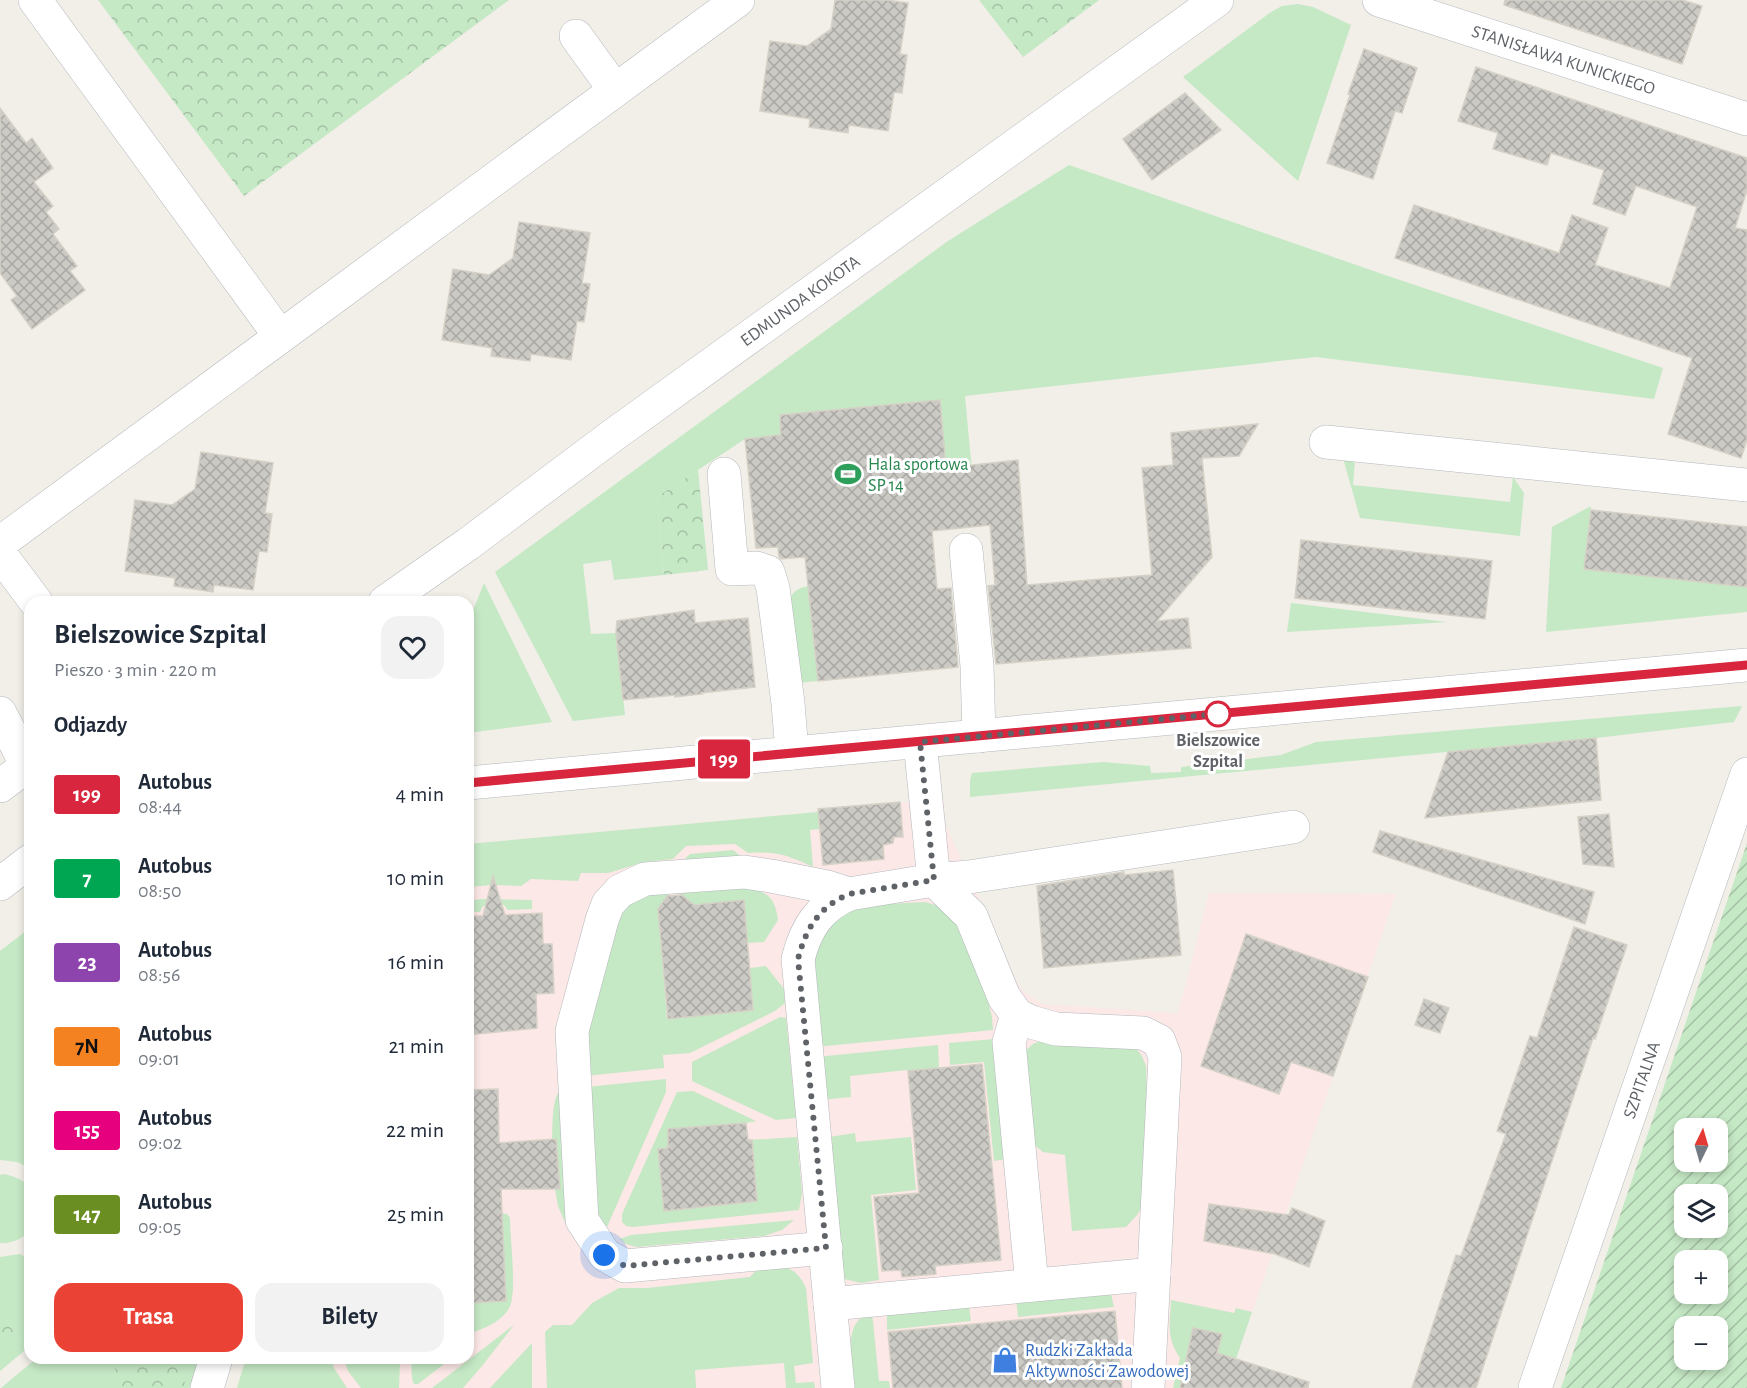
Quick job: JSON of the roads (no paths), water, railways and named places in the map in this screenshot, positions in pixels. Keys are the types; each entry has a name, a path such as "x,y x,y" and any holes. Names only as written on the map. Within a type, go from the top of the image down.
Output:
{"street":[{"path":"35,0 280,336"},
{"path":"0,543 738,0"},
{"name":"EDMUNDA KOKOTA","path":"394,596 1217,0"},
{"name":"STANISŁAWA KUNICKIEGO","path":"1379,0 1747,119"},
{"path":"576,36 615,90"},
{"path":"1326,442 1747,485"},
{"path":"724,474 732,569 756,568 768,572 773,588 792,753"},
{"path":"966,550 977,666 979,736"},
{"path":"0,555 31,596"},
{"path":"474,782 1747,665"},
{"path":"0,713 24,760"},
{"path":"920,742 934,880 971,916 1004,997 1017,1015 1031,1022 1056,1029 1143,1033 1159,1041 1165,1057 1148,1388"},
{"path":"0,786 24,768"},
{"name":"SZPITALNA","path":"1535,1388 1747,774"},
{"path":"838,1388 798,959 803,939 824,909 849,894 934,880 969,878 1293,827"},
{"path":"0,884 24,866"},
{"path":"826,1248 625,1266 604,1255 582,1220 573,1031 602,920 608,904 620,891 645,879 744,872 827,887 849,894"},
{"path":"1017,1015 1009,1042 1032,1285"},
{"path":"830,1304 1154,1274"},
{"path":"207,1388 214,1364"}],"place":[{"name":"Hala sportowa SP 14","path":"848,474"},
{"name":"Bielszowice Szpital","path":"1218,714"},
{"name":"Rudzki Zakłada Aktywności Zawodowej","path":"1005,1360"}]}
